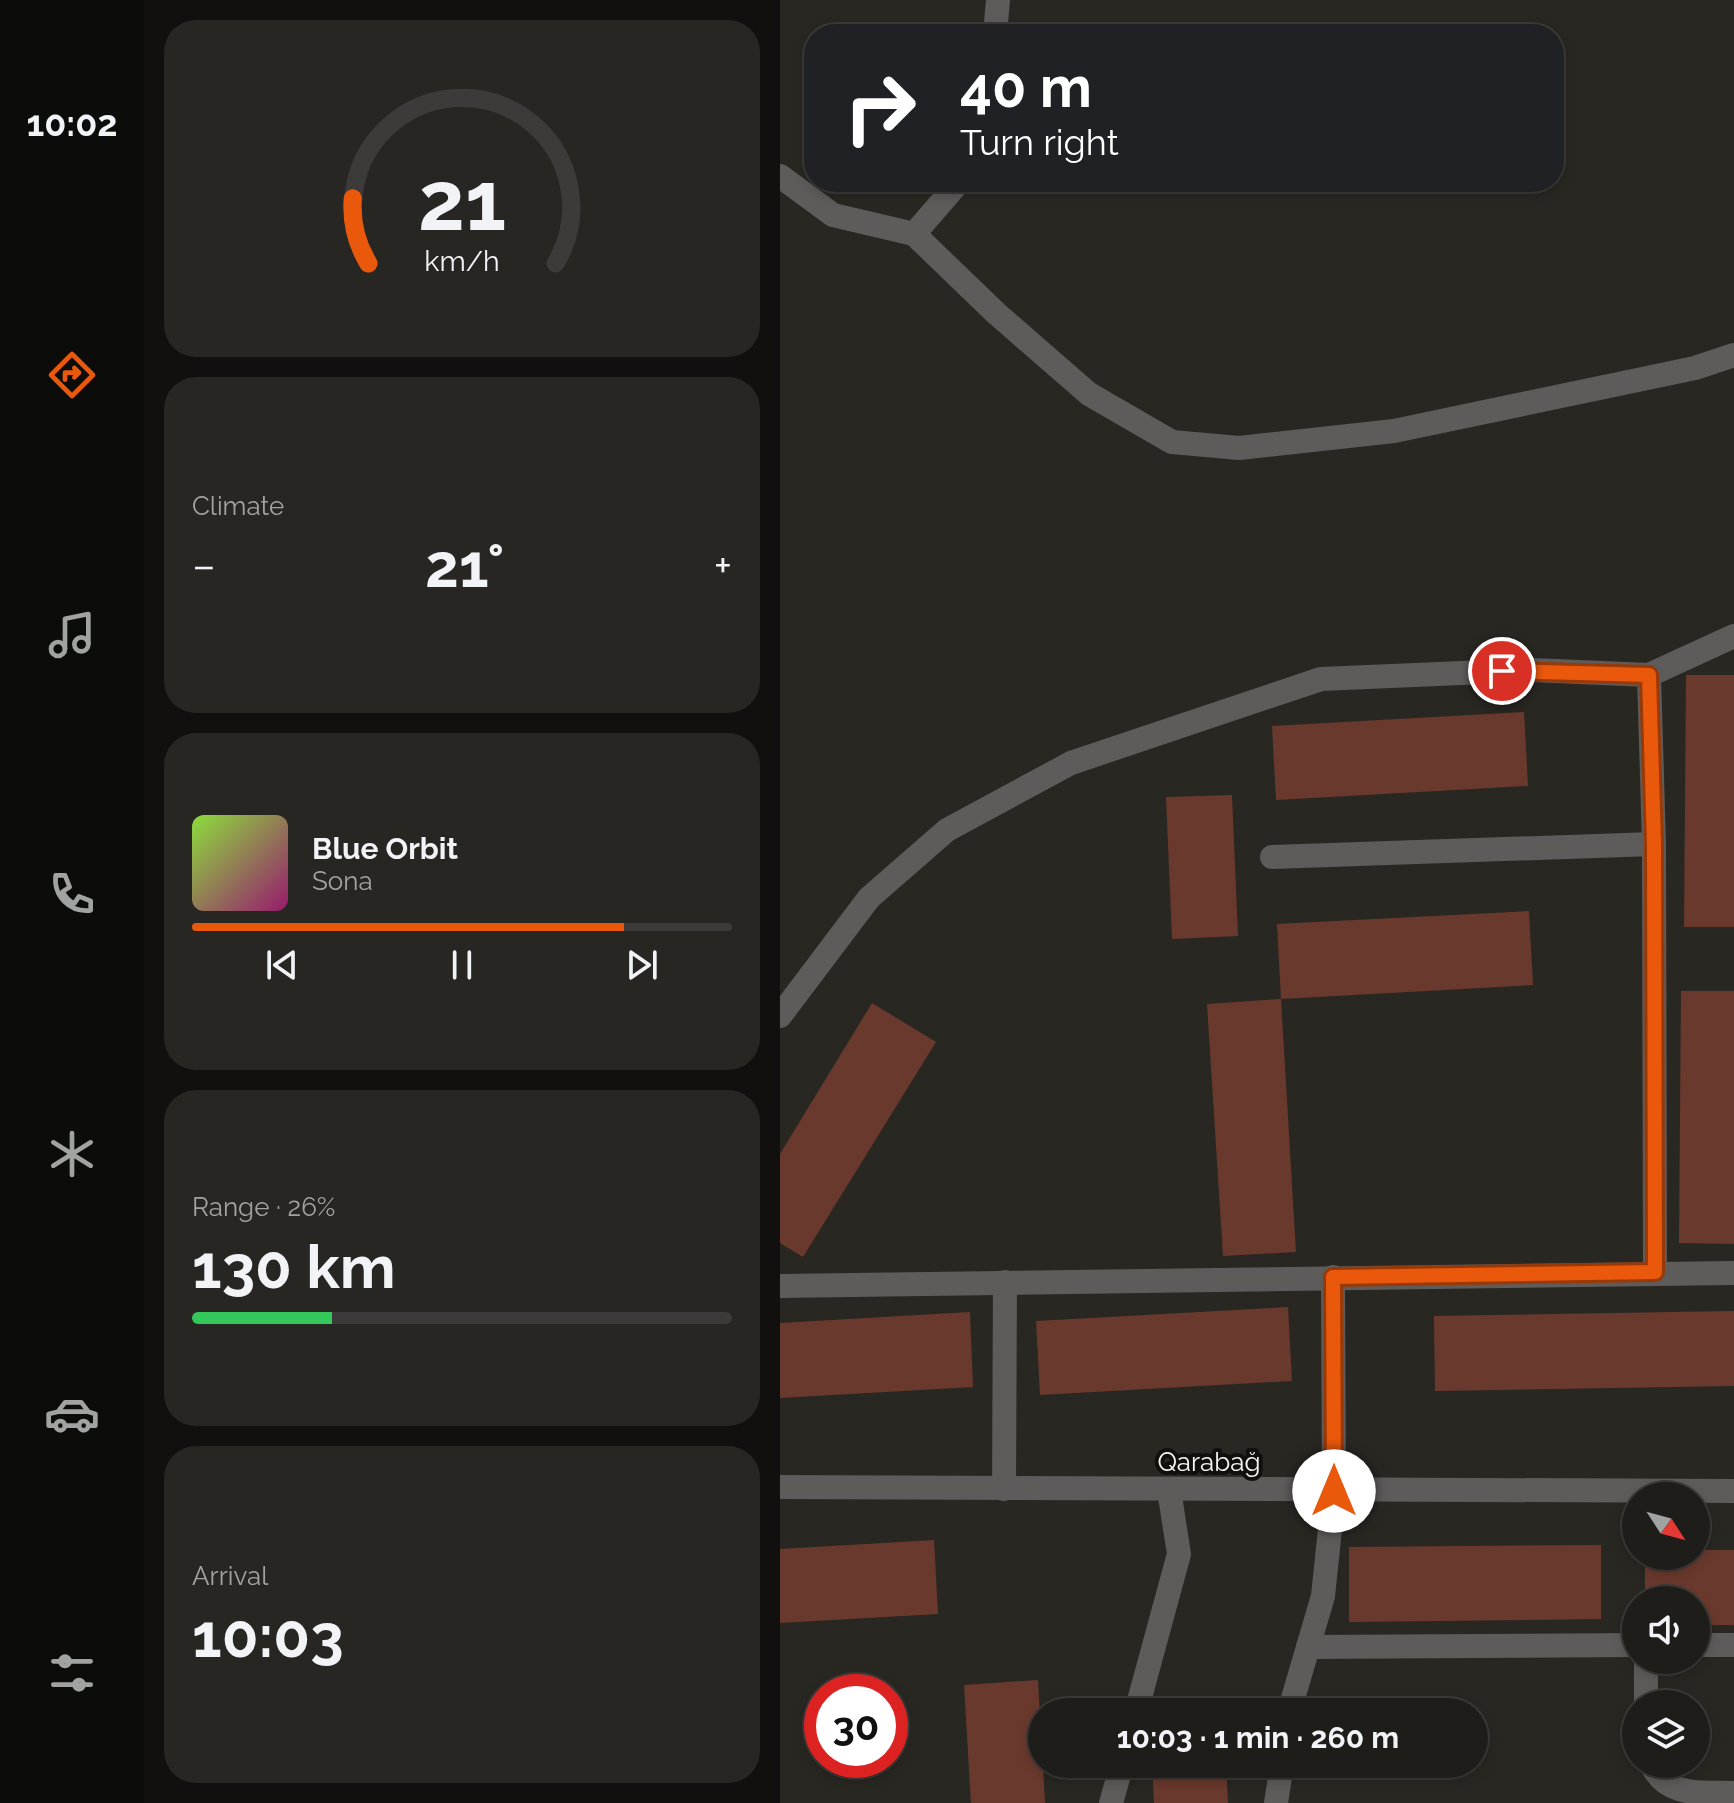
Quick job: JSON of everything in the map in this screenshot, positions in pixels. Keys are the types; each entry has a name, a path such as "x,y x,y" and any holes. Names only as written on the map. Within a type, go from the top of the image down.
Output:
{"street":[{"path":"996,24 998,0"},
{"path":"780,176 833,215 914,234 997,314 1089,394 1172,442 1239,448 1394,431 1695,368 1734,355"},
{"path":"914,234 950,192"},
{"path":"780,1016 869,898 947,830 1071,763 1321,679 1532,670 1649,675 1734,636"},
{"path":"1649,675 1654,844 1655,1272"},
{"path":"1272,857 1654,844"},
{"path":"780,1286 1734,1273"},
{"path":"1293,1698 1323,1596 1334,1491 1333,1277"},
{"path":"1004,1489 1005,1282"},
{"name":"Qarabağ","path":"780,1487 1734,1491"},
{"path":"1140,1698 1179,1554 1169,1490"},
{"path":"1308,1647 1622,1645"},
{"path":"1710,1645 1734,1645"},
{"path":"1111,1803 1118,1778"},
{"path":"1276,1803 1280,1778"},
{"path":"1659,1778 1680,1791 1734,1793"}],"building":[{"path":"1686,675 1734,675 1734,927 1684,927"},
{"path":"1524,712 1528,786 1276,800 1272,726"},
{"path":"1232,795 1238,936 1172,939 1166,797"},
{"path":"1529,911 1533,985 1281,999 1277,924"},
{"path":"1681,991 1734,991 1734,1244 1679,1243"},
{"path":"1281,999 1296,1252 1223,1256 1207,1004"},
{"path":"872,1003 936,1042 803,1257 780,1243 780,1154"},
{"path":"1288,1307 1292,1381 1040,1395 1036,1321"},
{"path":"1734,1311 1734,1386 1435,1391 1434,1316"},
{"path":"970,1312 973,1387 780,1398 780,1323"},
{"path":"934,1540 938,1614 780,1623 780,1549"},
{"path":"1601,1545 1601,1619 1349,1622 1349,1547"},
{"path":"1710,1550 1734,1550 1734,1625 1710,1625 1710,1586 1645,1586 1645,1570 1710,1570"},
{"path":"1038,1680 1039,1698 1028,1698 1028,1778 1044,1778 1045,1803 971,1803 964,1685"},
{"path":"1153,1778 1227,1778 1228,1803 1154,1803"}],"route":[{"path":"1334,1491 1333,1277 1655,1272 1654,844 1648,736 1649,675 1502,671"}]}
